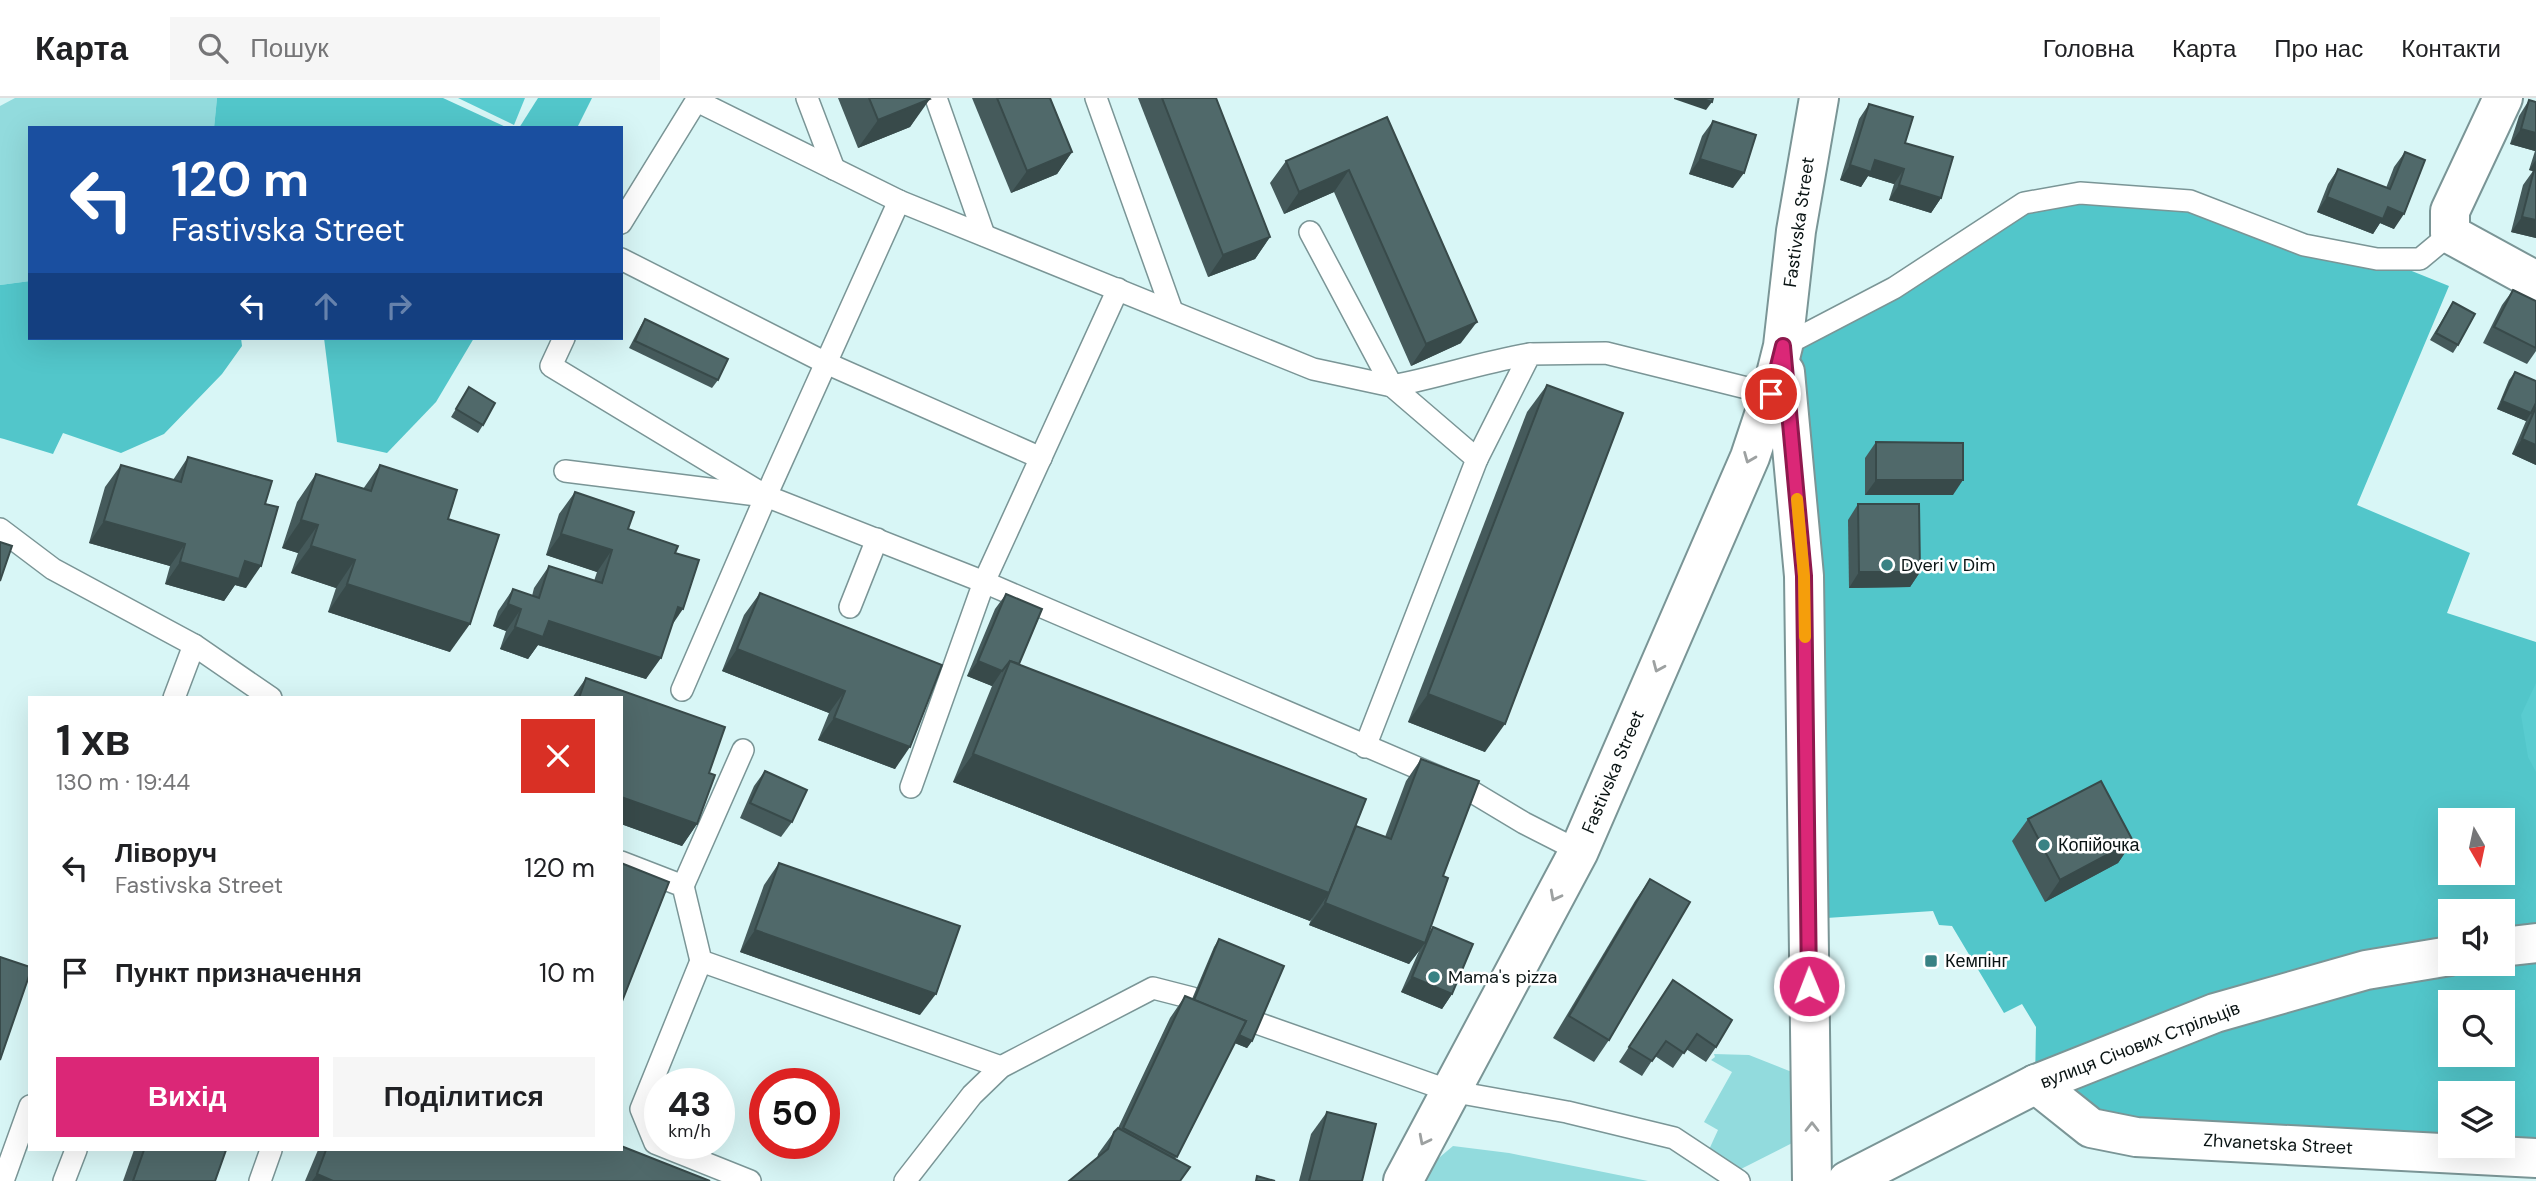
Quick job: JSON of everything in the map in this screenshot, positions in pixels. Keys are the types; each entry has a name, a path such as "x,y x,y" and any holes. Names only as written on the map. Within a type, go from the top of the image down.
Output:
{"main road":[{"name":"Fastivska Street","path":"1403,1181 1579,850 1749,457 1771,394 1783,346 1796,231 1819,98"},
{"path":"2503,98 2450,211 2450,234 2536,281"},
{"name":"Fastivska Street","path":"1783,346 1804,576 1812,1181"},
{"path":"2515,945 2536,943"},
{"name":"вулиця Січових Стрільців","path":"1847,1181 2036,1084 2215,1013 2365,970 2438,958"},
{"name":"Zhvanetska Street","path":"2036,1084 2091,1128 2136,1137 2536,1158"}],"lane":[{"path":"807,98 834,169"},
{"path":"936,98 984,235"},
{"path":"1096,98 1172,311"},
{"path":"623,220 697,99 899,201 1313,369 1392,386 1430,379 1487,361 1530,354 1606,353 1771,394"},
{"path":"1783,346 1894,288 2024,203 2080,193 2190,201 2304,245 2377,259 2420,259 2450,234"},
{"path":"682,690 899,201"},
{"path":"1310,232 1392,386 1477,459"},
{"path":"623,260 826,363 1041,458"},
{"path":"911,787 984,582 1118,289"},
{"path":"563,340 551,366 766,496 984,582 1469,790 1524,823 1579,850"},
{"path":"1365,747 1477,459 1530,354"},
{"path":"565,471 766,496"},
{"path":"0,529 53,569 194,645 268,696"},
{"path":"850,607 877,540"},
{"path":"175,696 194,645"},
{"path":"743,750 682,886 701,961 641,1109 655,1143 750,1181"},
{"path":"623,863 682,886"},
{"path":"701,961 1001,1067"},
{"path":"905,1181 972,1095 1001,1067 1153,988 1192,998"},
{"path":"1257,1023 1450,1091 1581,1115 1674,1138 1739,1181"},
{"path":"3,1181 6,1155 28,1110"},
{"path":"64,1181 76,1151"},
{"path":"260,1181 271,1151"}],"shaded area":[{"path":"15,98 217,98 214,126 28,126 28,281 0,285 0,106"},
{"path":"217,98 443,98 504,126 214,126"},
{"path":"458,98 525,98 514,125"},
{"path":"538,98 592,98 578,126 520,126"},
{"path":"2191,199 2377,257 2449,286 2357,505 2470,553 2447,613 2536,642 2536,1156 2515,1155 2515,1081 2438,1081 2438,1151 2135,1134 2035,1083 2036,1027 2022,1004 2004,1013 1952,926 1939,925 1933,911 1811,919 1784,344 2025,201"},
{"path":"28,281 28,340 241,340 242,346 222,374 164,434 121,453 63,433 53,454 0,438 0,285"},
{"path":"324,340 473,340 436,402 387,453 337,442"},
{"path":"2536,683 2536,772 2528,757 2521,715"},
{"path":"1714,1054 1749,1055 1802,1076 1802,1138 1739,1170 1707,1154 1718,1130 1704,1122 1732,1072 1711,1060 1715,1057"},
{"path":"1453,1146 1509,1153 1648,1181 1424,1181 1434,1162"}],"building":[{"path":"869,98 929,98 930,99 878,120"},
{"path":"997,98 1050,98 1072,152 1027,171"},
{"path":"1162,98 1216,98 1270,237 1223,255"},
{"path":"2529,100 2536,102 2536,133 2521,129"},
{"path":"1869,104 1913,117 1905,143 1953,157 1941,198 1899,185 1904,169 1875,160 1871,172 1850,165"},
{"path":"1387,117 1477,322 1426,344 1349,170 1299,192 1286,161"},
{"path":"1713,121 1756,135 1744,173 1700,159"},
{"path":"2405,152 2425,160 2404,214 2388,207 2383,219 2327,197 2338,169 2390,189"},
{"path":"2536,170 2536,220 2522,217"},
{"path":"2513,290 2536,301 2536,348 2494,327"},
{"path":"2453,302 2475,314 2458,345 2436,333"},
{"path":"645,319 728,359 718,380 635,341"},
{"path":"2515,372 2536,381 2536,403 2531,413 2502,401"},
{"path":"1547,385 1623,413 1505,724 1428,694"},
{"path":"469,387 495,403 483,425 456,409"},
{"path":"2536,407 2536,445 2522,439"},
{"path":"1876,442 1963,443 1963,480 1876,480"},
{"path":"188,457 272,481 265,504 278,507 261,566 245,561 239,579 180,562 185,544 104,521 121,465 181,482"},
{"path":"380,465 457,490 448,519 499,535 470,624 347,584 355,560 311,546 318,525 301,520 316,474 371,491"},
{"path":"575,492 634,512 628,529 678,546 675,553 699,560 683,609 678,607 661,658 549,621 543,637 515,627 521,609 508,604 513,589 539,598 549,566 602,583 612,550 561,534"},
{"path":"1858,504 1919,504 1920,572 1859,572"},
{"path":"0,542 12,546 0,581"},
{"path":"760,593 942,665 910,747 834,718 845,691 737,649"},
{"path":"1006,594 1042,609 1019,664 1010,661 1002,671 978,661"},
{"path":"1010,661 1366,799 1329,893 973,754"},
{"path":"586,678 725,727 709,773 715,775 697,824 623,798 623,696 580,696"},
{"path":"1421,759 1479,781 1443,876 1448,878 1425,943 1325,903 1356,826 1391,839"},
{"path":"765,771 807,790 792,822 750,803"},
{"path":"2101,781 2133,841 2060,880 2028,819"},
{"path":"779,863 960,926 936,994 755,930"},
{"path":"623,864 669,882 623,999"},
{"path":"1650,879 1690,902 1609,1040 1569,1016"},
{"path":"1433,927 1473,944 1452,994 1412,977"},
{"path":"1219,939 1284,966 1252,1041 1239,1035 1246,1021 1194,1000"},
{"path":"0,957 28,966 28,979 0,1060"},
{"path":"1673,980 1732,1020 1716,1047 1697,1034 1684,1053 1666,1041 1652,1061 1629,1047"},
{"path":"1185,996 1246,1021 1177,1157 1123,1128"},
{"path":"1327,1112 1376,1124 1362,1181 1309,1181"},
{"path":"1118,1128 1190,1167 1180,1181 1069,1181 1108,1149"},
{"path":"623,1147 644,1155 644,1159 654,1159 710,1181 333,1181 317,1174 326,1151 623,1151"},
{"path":"144,1151 226,1151 215,1181 133,1181"},
{"path":"1257,1176 1275,1181 1256,1181"}],"slow traffic":[{"path":"1797,499 1804,576 1805,637"}],"place":[{"name":"Dveri v Dim","path":"1887,565"},
{"name":"Копійочка","path":"2044,845"},
{"name":"Кемпінг","path":"1931,961"},
{"name":"Mama's pizza","path":"1434,977"}],"route":[{"path":"1771,394 1783,346 1804,576 1809,986"}]}
